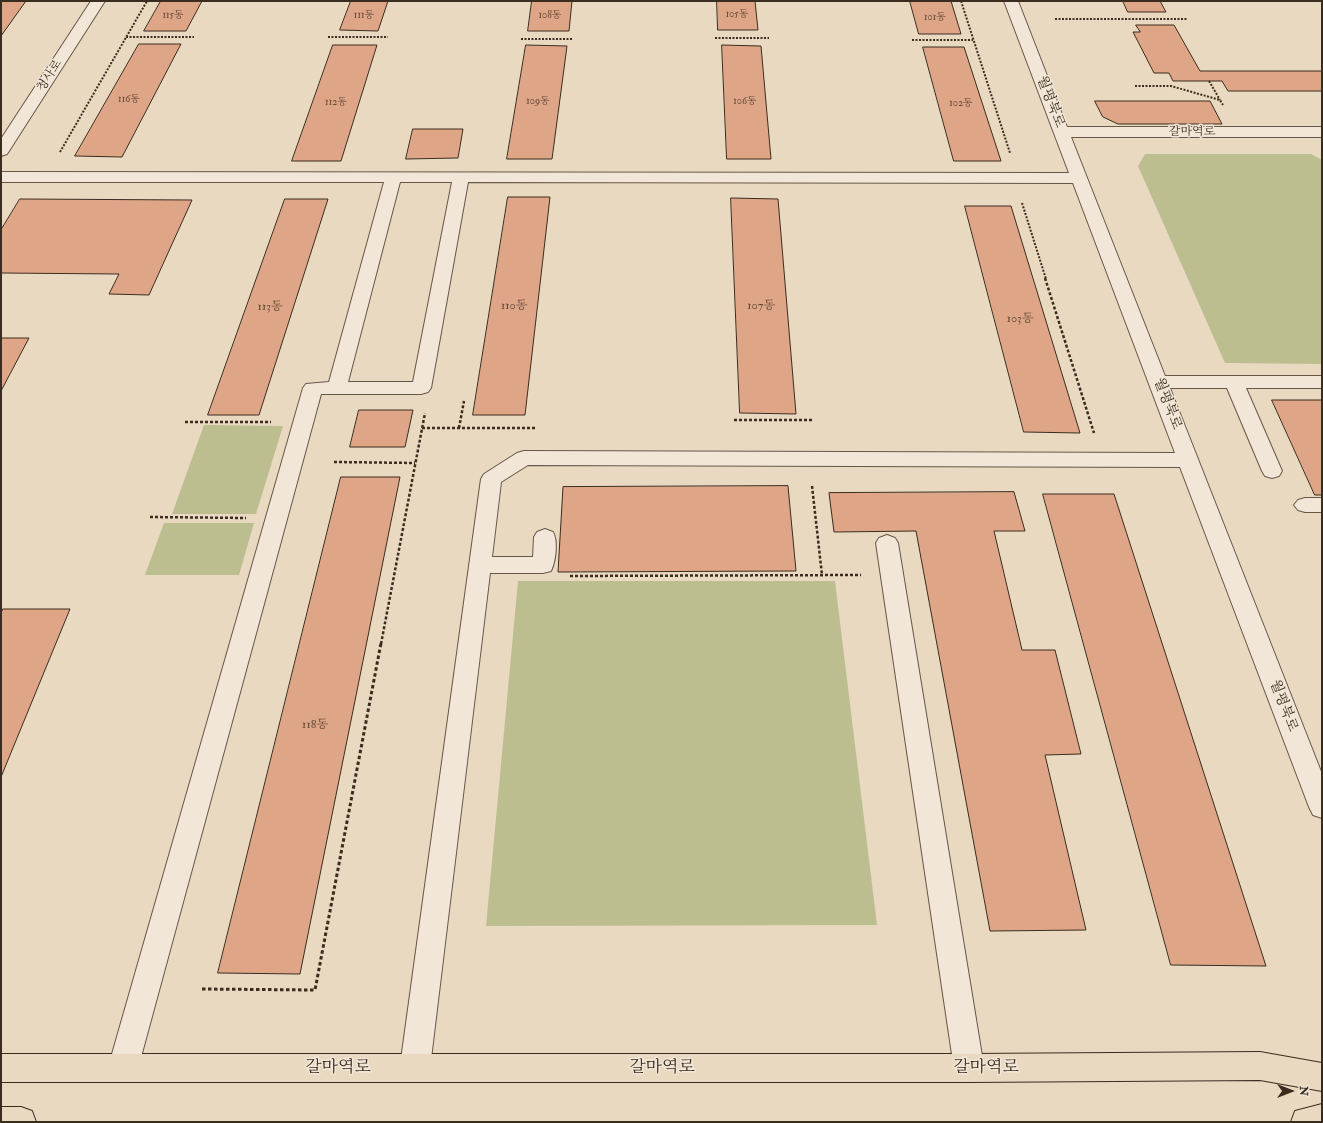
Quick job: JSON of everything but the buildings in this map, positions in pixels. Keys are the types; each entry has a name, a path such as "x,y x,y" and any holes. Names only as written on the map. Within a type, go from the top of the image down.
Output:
{"main road":[{"name":"갈마역로","path":"1,1068 969,1068 1260,1066 1322,1077"},
{"path":"1306,1122 1322,1119"},
{"path":"1,1122 21,1122"}],"street":[{"name":"청사로","path":"2,148 98,1"},
{"name":"월평북로","path":"1011,1 1322,807"},
{"name":"갈마역로","path":"1062,132 1322,132"},
{"path":"1,177 1080,178"},
{"path":"337,388 393,178"},
{"path":"123,1068 313,388 421,388 461,178"},
{"path":"1158,382 1322,382"},
{"path":"1234,382 1272,471"},
{"path":"415,1067 491,479 524,458 1189,460"},
{"path":"480,565 543,565 545,537"},
{"path":"887,543 969,1068"}],"path":[{"path":"58,156 147,1"},
{"path":"961,1 1011,159"},
{"path":"1055,19 1187,18"},
{"path":"126,37 194,37"},
{"path":"328,37 388,37"},
{"path":"715,38 769,38"},
{"path":"521,39 573,39"},
{"path":"912,40 973,40"},
{"path":"1209,81 1223,106"},
{"path":"1135,86 1171,86 1220,100"},
{"path":"1021,199 1095,434"},
{"path":"459,428 464,401"},
{"path":"202,989 315,990 426,408"},
{"path":"734,420 812,420"},
{"path":"185,422 271,422"},
{"path":"422,428 536,428"},
{"path":"334,462 415,463"},
{"path":"812,480 822,575"},
{"path":"150,517 248,518"},
{"path":"543,565 559,576 891,575"}],"green space":[{"path":"1145,154 1311,154 1322,160 1322,364 1225,363 1138,166"},
{"path":"204,425 283,426 256,514 172,514"},
{"path":"164,523 254,523 239,575 145,575"},
{"path":"518,581 835,581 877,925 486,926"}]}
